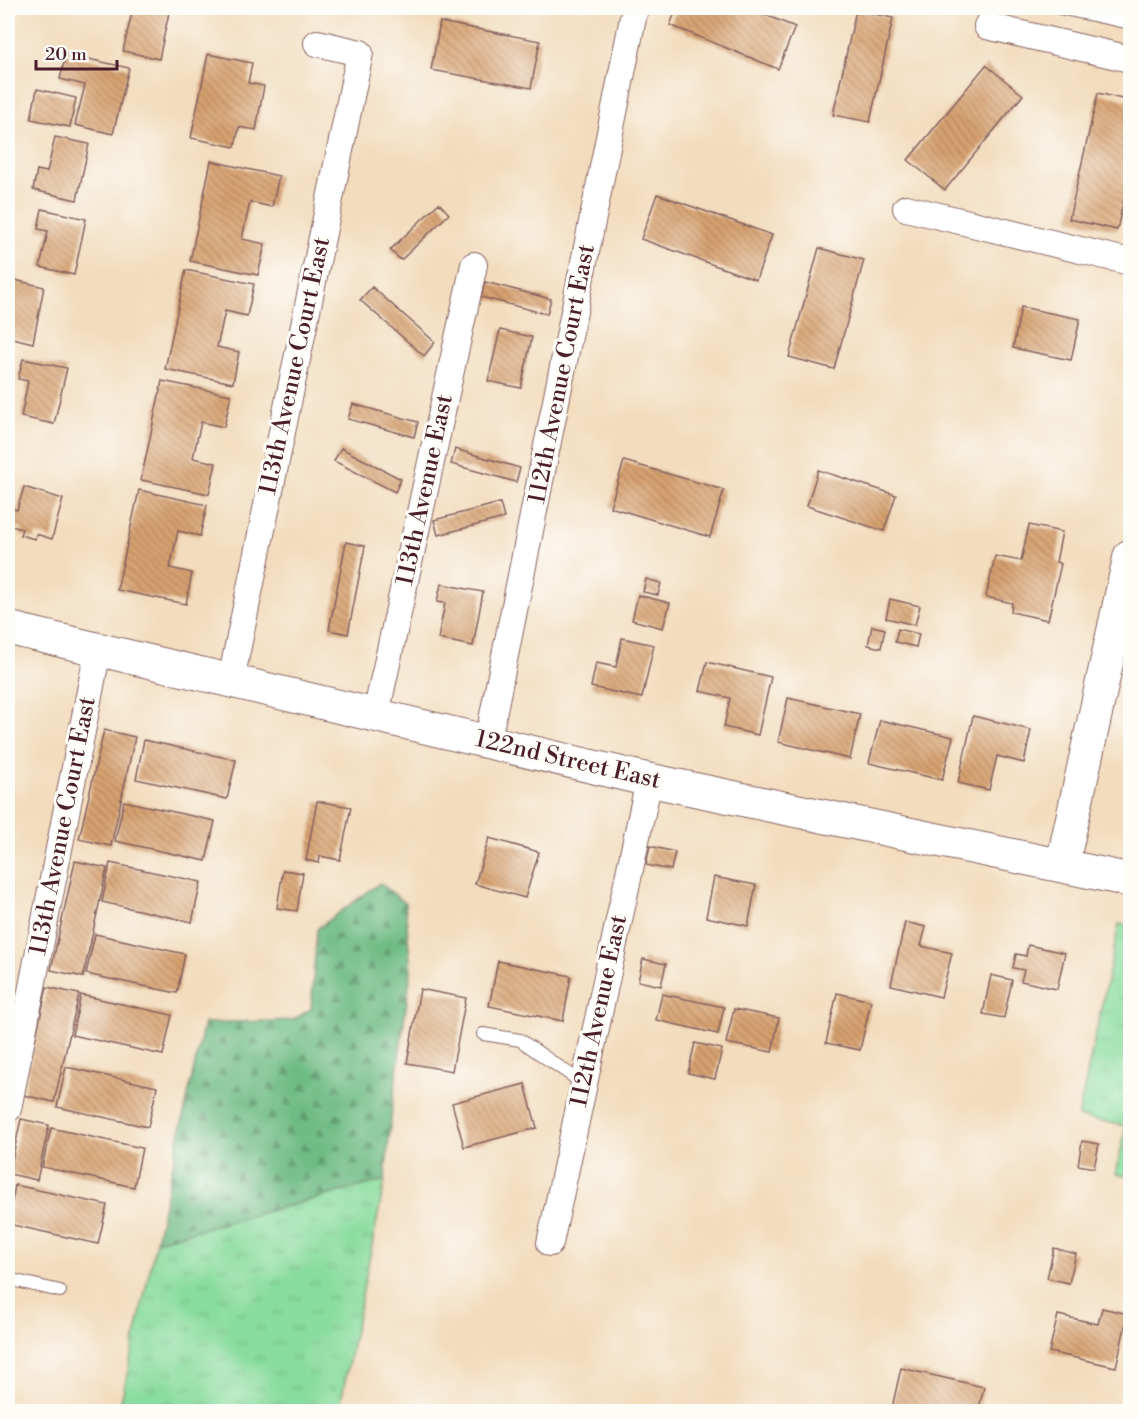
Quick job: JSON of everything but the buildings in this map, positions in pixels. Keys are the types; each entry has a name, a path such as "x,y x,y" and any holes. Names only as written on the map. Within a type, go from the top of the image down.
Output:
{"street":[{"name":"112th Avenue Court East","path":"488,740 635,8"},
{"path":"987,26 1131,59"},
{"name":"113th Avenue Court East","path":"231,680 360,53 317,44"},
{"path":"906,208 1131,262"},
{"name":"113th Avenue East","path":"376,714 474,265"},
{"path":"1062,866 1131,556"},
{"name":"122nd Street East","path":"8,628 649,780 1131,880"},
{"name":"113th Avenue Court East","path":"8,1109 98,650"},
{"name":"112th Avenue East","path":"550,1243 649,780"}],"lane":[{"path":"1059,8 1131,23"},
{"path":"483,1034 520,1040 584,1084"},
{"path":"8,1279 60,1292"}],"green space":[{"path":"380,883 405,903 411,971 392,1108 385,1180 156,1241 204,1023 293,1020 311,1009 317,929"},
{"path":"1119,924 1130,926 1130,1177 1116,1174 1126,1126 1078,1117"},
{"path":"385,1180 339,1411 119,1411 156,1241"}]}
